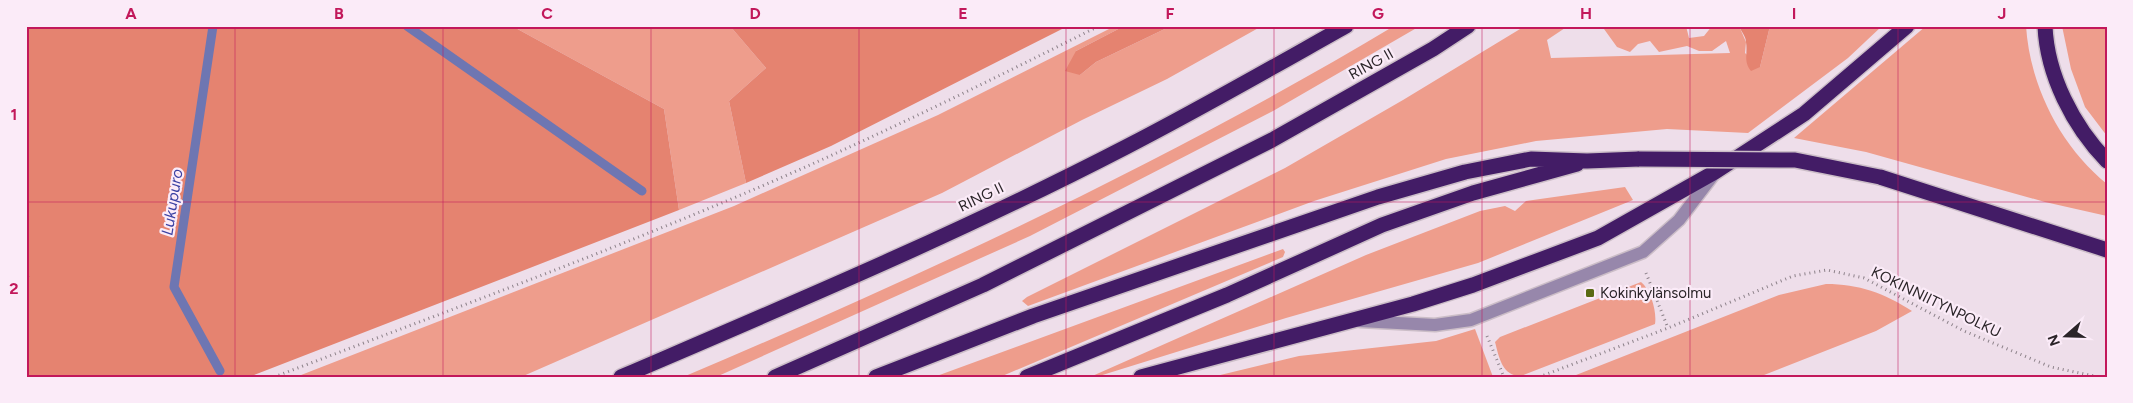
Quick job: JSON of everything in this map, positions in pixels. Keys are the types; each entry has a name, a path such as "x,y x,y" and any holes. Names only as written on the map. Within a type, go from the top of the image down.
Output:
{"highway":[{"name":"RING II","path":"621,377 943,235 1125,148 1346,26"},
{"name":"RING II","path":"775,377 983,285 1272,140 1433,49 1468,26"},
{"path":"1141,377 1473,286 1598,238 1715,172 1804,114 1908,26"},
{"path":"2045,26 2045,38 2056,77 2071,112 2092,145 2107,161"},
{"path":"876,377 1033,316 1378,196 1465,172 1531,159 1587,161 1639,159 1796,160 1880,177 2107,250"},
{"path":"1027,377 1226,295 1382,225 1473,193 1587,161"}],"lane":[{"path":"1348,320 1436,325 1471,320 1643,252 1679,220 1715,172"}],"path":[{"path":"274,377 530,279 736,197 907,122 1099,26"},
{"name":"KOKINNIITYNPOLKU","path":"1539,377 1668,328 1793,276 1827,270 1864,278 1964,331 2051,367 2099,377"},
{"path":"1645,271 1668,328"},
{"path":"1487,336 1504,377"}],"shaded area":[{"path":"26,26 512,26 664,109 679,210 249,377 26,377"},
{"path":"512,26 730,26 766,68 729,101 746,183 679,210 664,109"},
{"path":"730,26 1068,26 831,146 746,183 729,101 766,68"},
{"path":"1115,26 1124,26 1076,51 1080,75 1096,62 1171,26 1262,26 1167,79 1082,120 942,193 521,377 296,377 734,206 938,115"},
{"path":"1124,26 1171,26 1096,62 1080,75 1065,71 1076,51"},
{"path":"1394,26 1420,26 1273,111 1030,236 716,377 683,377 865,298 1044,214 1221,124"},
{"path":"1525,26 1568,26 1547,40 1551,58 1730,53 1726,41 1712,51 1699,51 1687,46 1659,52 1650,41 1638,44 1630,52 1617,47 1604,29 1606,26 1686,26 1689,38 1704,36 1712,26 1739,26 1746,42 1745,53 1760,67 1770,26 1882,26 1848,58 1748,133 1667,129 1536,141 1446,159 1314,201 1028,306 1022,301 1285,168 1403,100"},
{"path":"1739,26 1770,26 1760,67 1751,71 1746,61 1746,40"},
{"path":"1926,26 2026,26 2034,71 2050,113 2075,152 2107,184 2107,216 2045,202 1866,152 1794,138"},
{"path":"2062,26 2107,26 2107,136 2085,107 2071,69"},
{"path":"1625,187 1633,200 1478,263 1286,318 1096,377 1090,377 1366,255 1480,211 1505,206 1515,211 1526,201"},
{"path":"1283,249 1285,252 1283,257 1000,377 934,377"},
{"path":"1641,282 1648,290 1652,302 1655,324 1521,376 1509,373 1502,365 1495,342 1500,337"},
{"path":"1826,284 1838,284 1871,291 1891,299 1912,311 1876,331 1759,377 1571,377 1779,295"},
{"path":"1475,329 1493,377 1212,377 1299,356 1436,341"}],"waterway":[{"name":"Lukupuro","path":"213,26 174,287 220,371"},
{"path":"407,26 642,191"}],"place":[{"name":"Kokinkylänsolmu","path":"1590,293"}]}
